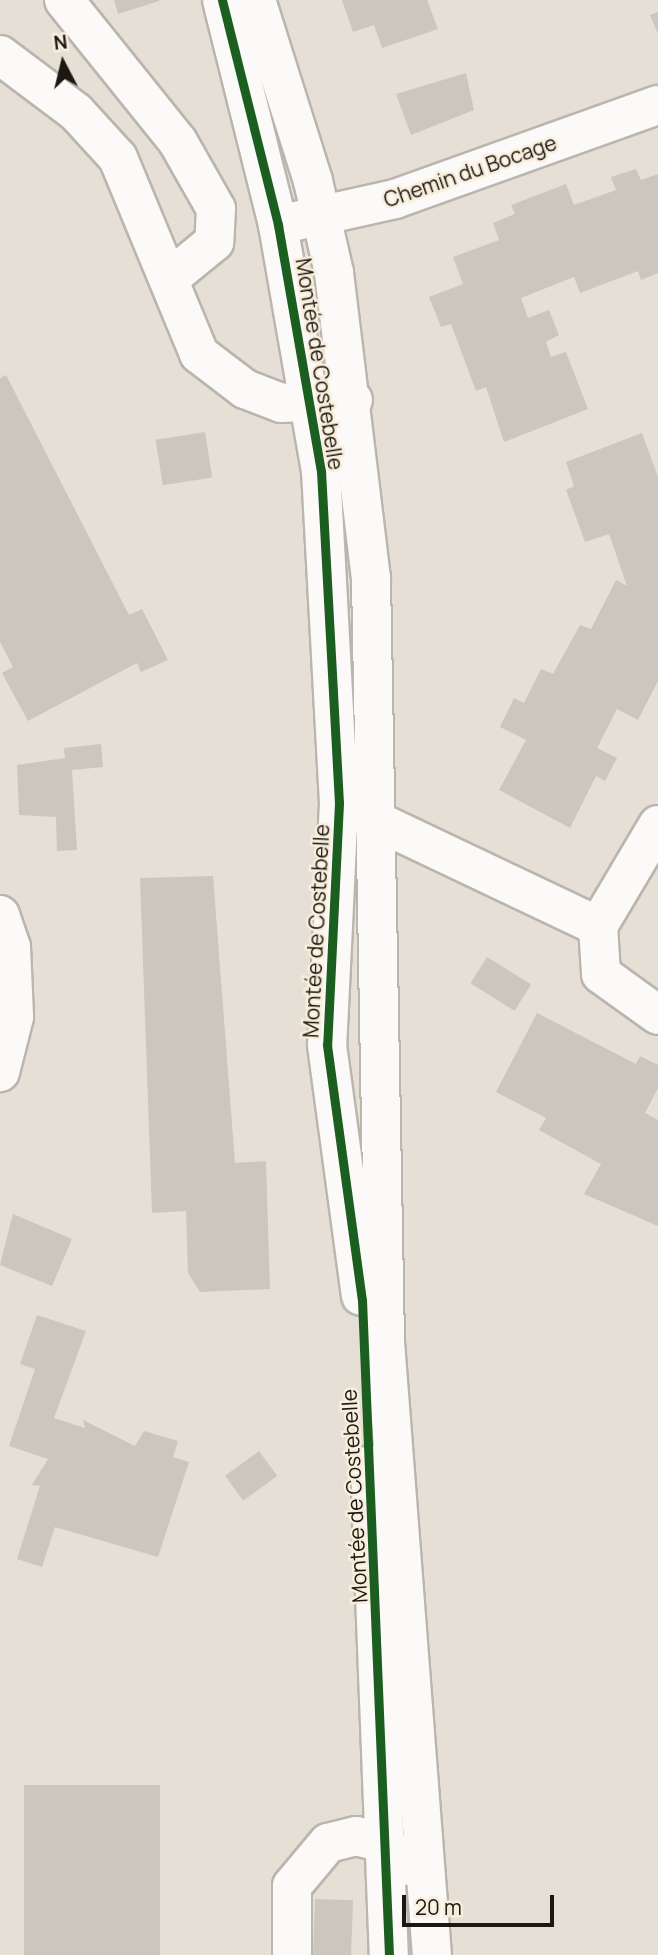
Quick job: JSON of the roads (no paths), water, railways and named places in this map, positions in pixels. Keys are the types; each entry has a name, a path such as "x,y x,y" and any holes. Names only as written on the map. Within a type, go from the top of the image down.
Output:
{"main road":[{"path":"64,0 177,142 216,209 214,242 170,278"},
{"name":"Montée de Costebelle","path":"222,0 278,225 310,402 333,630 339,803 327,1045 362,1300 389,1955"},
{"name":"Montée de Costebelle","path":"256,0 321,216 353,400 371,578 385,1342 432,1955"},
{"path":"0,55 76,111 118,159 170,278 199,354 261,397 310,402 353,400"},
{"name":"Chemin du Bocage","path":"278,225 396,199 658,105"},
{"path":"339,803 598,926"},
{"path":"658,825 598,926 601,974 658,1015"},
{"path":"0,915 11,947 14,1017 0,1072"},
{"path":"292,1955 292,1886 306,1862 328,1843 356,1836 384,1843 407,1868 417,1955"}]}
